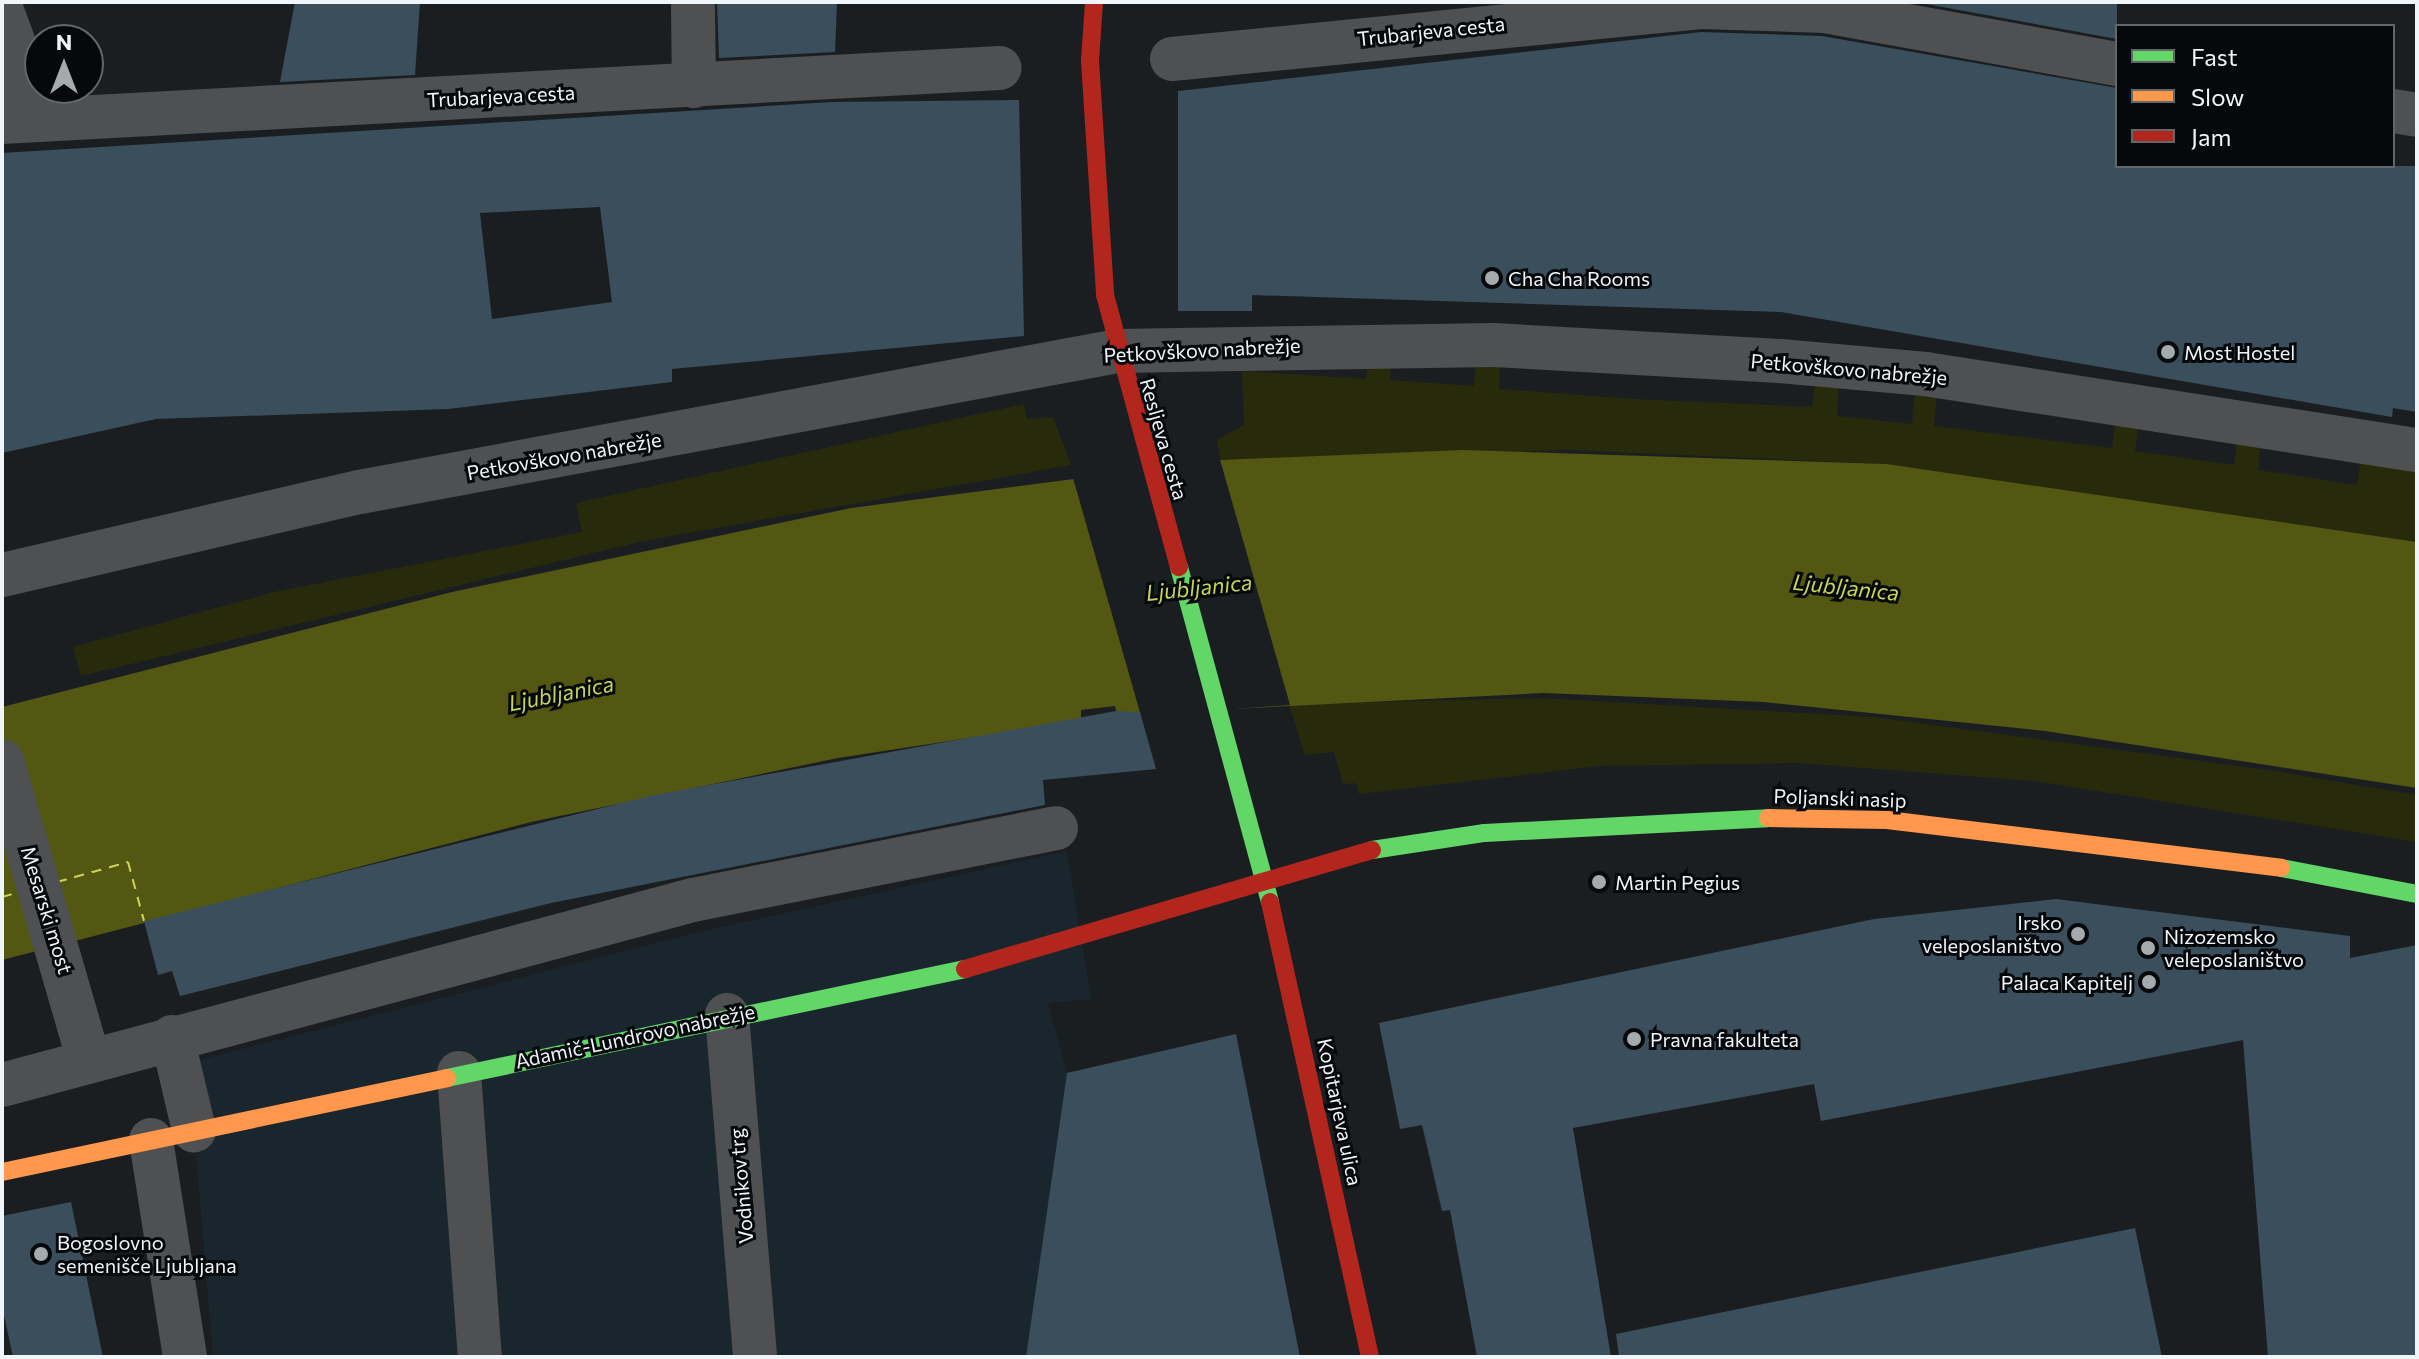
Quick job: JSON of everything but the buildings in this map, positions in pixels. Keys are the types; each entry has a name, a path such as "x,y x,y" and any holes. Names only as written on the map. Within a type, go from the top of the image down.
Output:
{"street":[{"name":"Resljeva cesta","path":"1094,2 1099,212 1117,351 1229,748 1262,877"},
{"path":"693,7 694,86"},
{"name":"Trubarjeva cesta","path":"1172,59 1700,7 1825,11 2115,64"},
{"path":"2,11 21,63 16,120"},
{"name":"Trubarjeva cesta","path":"16,120 1000,68"},
{"path":"2395,111 2417,115"},
{"name":"Petkovškovo nabrežje","path":"2,575 360,492 1117,351 1494,345 1780,361 1925,374 2417,450"},
{"name":"Mesarski most","path":"2,761 89,1061"},
{"name":"Poljanski nasip","path":"1262,877 1343,854 1485,833 1756,818 1961,826 2239,860 2417,894"},
{"path":"2,1085 172,1037 693,900 1056,828"},
{"name":"Adamič-Lundrovo nabrežje","path":"2,1172 727,1015 1083,942 1262,877"},
{"name":"Kopitarjeva ulica","path":"1262,877 1370,1357"},
{"name":"Vodnikov trg","path":"727,1015 755,1357"},
{"path":"172,1037 194,1130"},
{"path":"459,1073 480,1357"},
{"path":"151,1140 185,1357"}],"shaded area":[{"path":"1067,851 1091,999 1048,1003 1067,1073 1026,1357 213,1357 194,1130 180,1065 699,932"}],"green space":[{"path":"1369,358 1391,358 1390,380 1474,386 1476,358 1500,360 1499,389 1633,399 1812,407 1816,378 1839,380 1837,416 1912,424 1915,389 1937,392 1934,426 2112,448 2116,418 2139,422 2135,451 2234,465 2238,438 2261,443 2258,470 2357,485 2361,459 2417,468 2417,542 1887,464 1567,450 1220,460 1217,440 1244,425 1242,371 1366,379"},
{"path":"1024,404 1027,419 1053,417 1071,465 643,541 81,676 73,647 274,592 582,532 576,503"},
{"path":"1541,698 1874,717 2268,770 2417,795 2417,842 2035,781 1800,763 1598,766 1359,794 1356,783 1343,784 1334,752 1305,755 1289,704"}],"water":[{"name":"Ljubljanica","path":"1463,450 1887,464 2417,542 2417,788 2045,731 1763,702 1543,693 1117,715 1115,706 1081,710 1081,721 838,758 531,822 2,960 2,707 452,592 851,508 1220,460"}],"pier":[{"path":"1219,456 1290,705 1141,716 1071,471"}],"ferry route":[{"path":"57,882 128,862 144,921"},
{"path":"2,897 16,893"}],"traffic: fast":[{"path":"1179,567 1270,902"},
{"path":"1372,850 1485,833 1768,818"},
{"path":"2281,868 2417,894"},
{"path":"447,1078 965,969"}],"traffic: slow":[{"path":"1768,818 1887,820 2281,868"},
{"path":"2,1172 447,1078"}],"traffic: jam":[{"path":"1094,2 1090,61 1105,295 1179,567"},
{"path":"965,969 1372,850"},
{"path":"1270,902 1370,1357"}],"place":[{"name":"Cha Cha Rooms","path":"1492,278"},
{"name":"Most Hostel","path":"2168,352"},
{"name":"Martin Pegius","path":"1599,882"},
{"name":"Irsko veleposlaništvo","path":"2078,934"},
{"name":"Nizozemsko veleposlaništvo","path":"2148,948"},
{"name":"Palaca Kapitelj","path":"2149,982"},
{"name":"Pravna fakulteta","path":"1634,1039"},
{"name":"Bogoslovno semenišče Ljubljana","path":"41,1254"}]}
